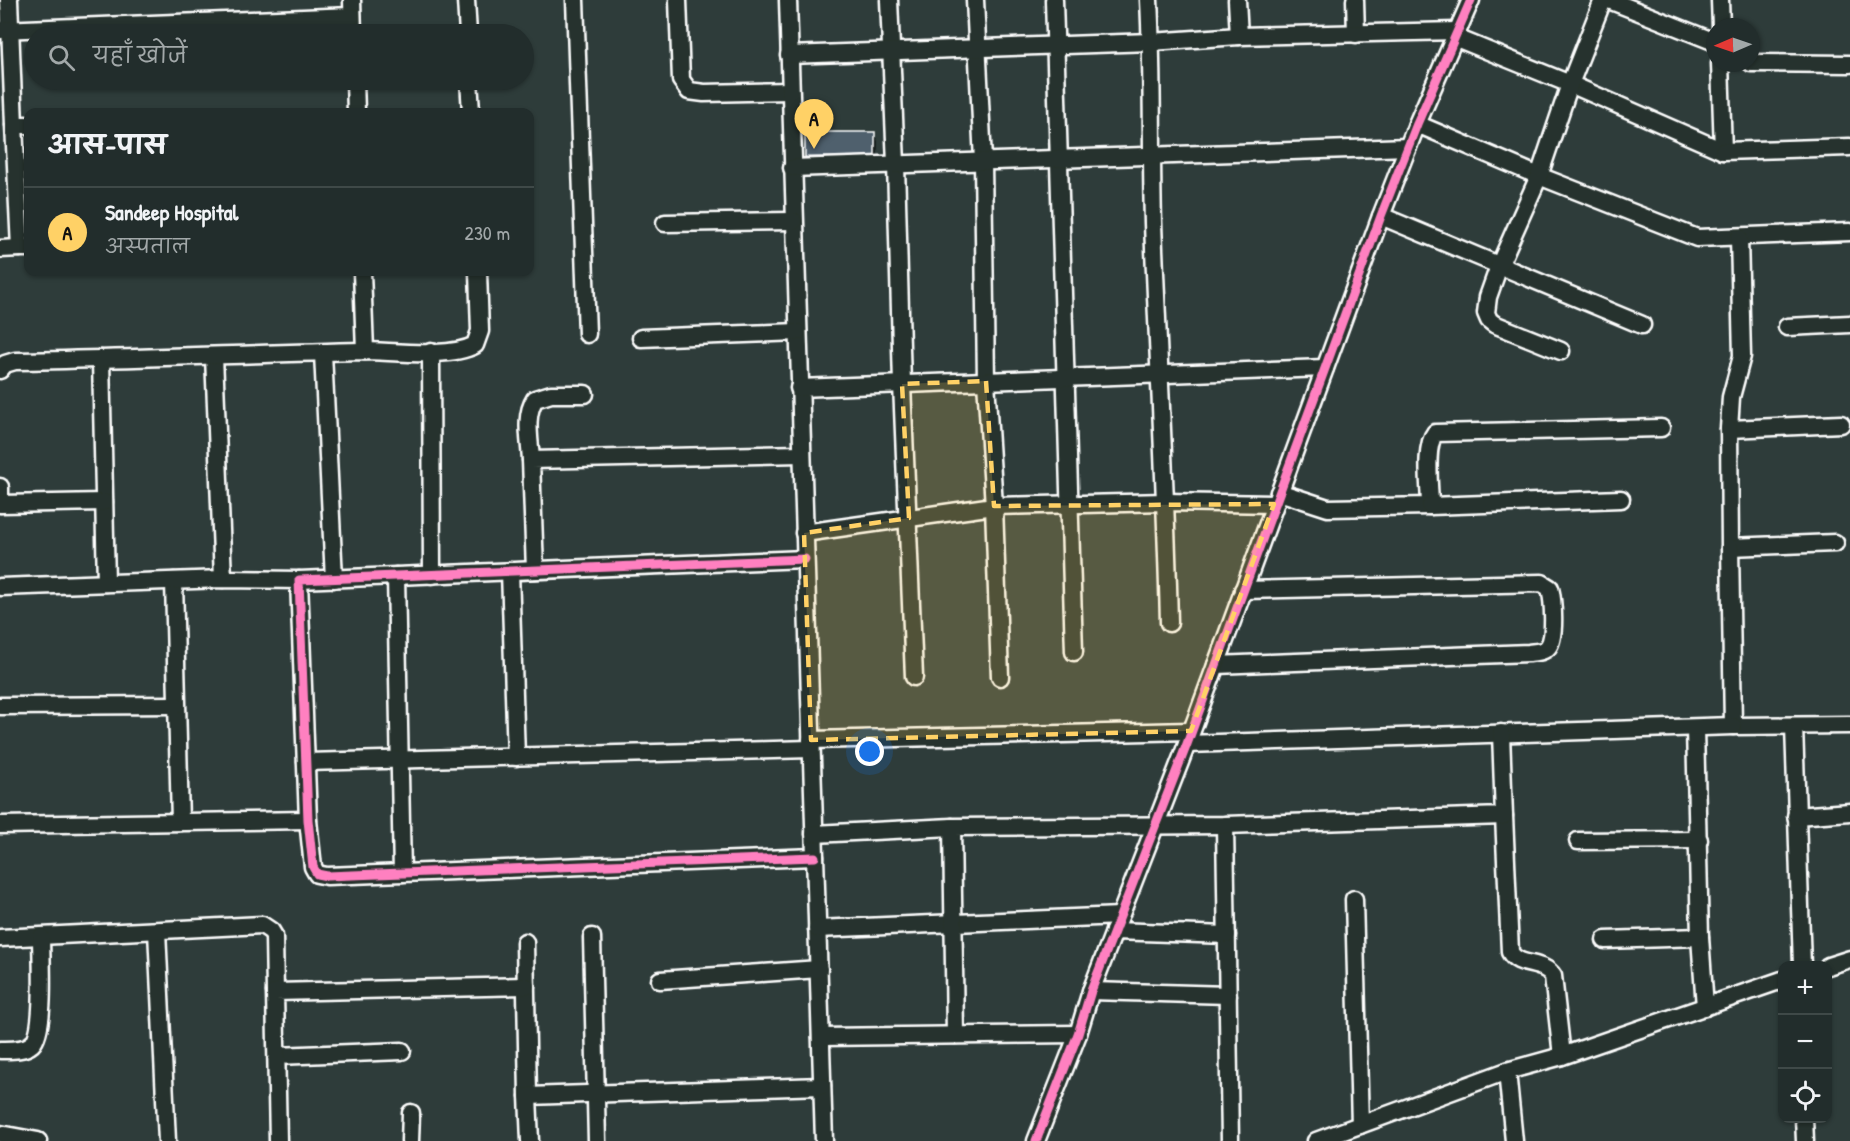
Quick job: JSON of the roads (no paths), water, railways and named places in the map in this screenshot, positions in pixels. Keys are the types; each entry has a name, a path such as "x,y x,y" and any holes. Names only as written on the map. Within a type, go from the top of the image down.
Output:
{"street":[{"path":"0,249 24,248 21,125 5,30 9,0"},
{"path":"466,0 467,24"},
{"path":"575,0 587,334"},
{"path":"678,0 681,80 689,91 704,93 790,91"},
{"path":"788,0 824,1141"},
{"path":"889,0 914,677"},
{"path":"975,0 983,161 986,381 994,506 1000,677"},
{"path":"1054,0 1074,652"},
{"path":"1149,0 1151,156 1169,623"},
{"path":"1237,0 1239,36"},
{"path":"1355,0 1356,34"},
{"path":"1036,1141 1216,665 1381,216 1417,124 1471,0"},
{"path":"1561,351 1494,324 1489,320 1486,306 1499,266 1539,176 1570,84 1603,0"},
{"path":"1609,0 1706,38"},
{"path":"1720,0 1721,18"},
{"path":"100,24 352,8 353,24"},
{"path":"5,30 24,29"},
{"path":"789,56 1151,42 1239,36 1455,34 1723,150 1850,147"},
{"path":"1760,63 1850,64"},
{"path":"1720,72 1723,150"},
{"path":"355,90 356,108"},
{"path":"470,90 471,108"},
{"path":"1417,124 1539,176 1697,238 1850,232"},
{"path":"792,168 1408,147"},
{"path":"1381,216 1642,325"},
{"path":"665,223 794,220"},
{"path":"1733,726 1729,429 1731,397 1742,356 1739,237"},
{"path":"362,276 365,351"},
{"path":"0,370 5,364 15,361 365,351 457,351 476,345 480,331 478,276"},
{"path":"1787,327 1850,324"},
{"path":"641,338 798,332"},
{"path":"323,352 334,579"},
{"path":"431,352 432,575"},
{"path":"214,356 223,579"},
{"path":"101,359 106,583"},
{"path":"800,388 1324,368"},
{"path":"535,570 530,408 535,399 551,394 585,394"},
{"path":"1729,429 1840,424"},
{"path":"1430,507 1429,450 1435,433 1661,428"},
{"path":"531,460 801,454"},
{"path":"0,487 0,504 104,502"},
{"path":"804,533 994,506 1277,498 1328,508 1430,507 1621,499"},
{"path":"1730,547 1835,543"},
{"path":"0,587 223,579 334,579 805,560"},
{"path":"510,572 516,757"},
{"path":"396,576 402,873"},
{"path":"299,580 308,820 313,867 317,874 402,873 815,857"},
{"path":"174,581 180,822"},
{"path":"1216,665 1529,653 1545,649 1549,646 1553,636 1552,596 1550,588 1542,583 1243,590"},
{"path":"0,706 176,705"},
{"path":"306,762 516,757 811,745 1850,725"},
{"path":"1794,726 1802,961"},
{"path":"1695,728 1700,937 1706,1007"},
{"path":"1501,733 1510,951 1516,959 1541,966 1553,976 1562,1056"},
{"path":"1796,816 1850,812"},
{"path":"814,834 952,827 1225,825 1504,816"},
{"path":"0,825 308,820"},
{"path":"1225,825 1230,1141"},
{"path":"952,827 955,1035"},
{"path":"1578,841 1699,840"},
{"path":"1354,899 1360,1125"},
{"path":"817,929 953,922 1117,924 1227,935"},
{"path":"0,938 262,925 271,931 274,936 278,1141"},
{"path":"157,931 167,1141"},
{"path":"0,1050 23,1049 35,1040 41,1017 41,937"},
{"path":"592,937 597,1141"},
{"path":"1605,940 1700,937"},
{"path":"525,942 530,1141"},
{"path":"1832,964 1850,958"},
{"path":"660,980 819,969"},
{"path":"1316,1141 1507,1071 1562,1056 1778,982"},
{"path":"275,992 526,986"},
{"path":"1091,991 1227,995"},
{"path":"821,1037 1078,1034"},
{"path":"277,1056 402,1051"},
{"path":"1507,1071 1514,1141"},
{"path":"528,1096 822,1086"},
{"path":"410,1141 411,1113"},
{"path":"1804,1123 1804,1141"},
{"path":"0,1134 38,1141"}],"place":[{"name":"Sandeep Hospital","path":"814,149"}]}
